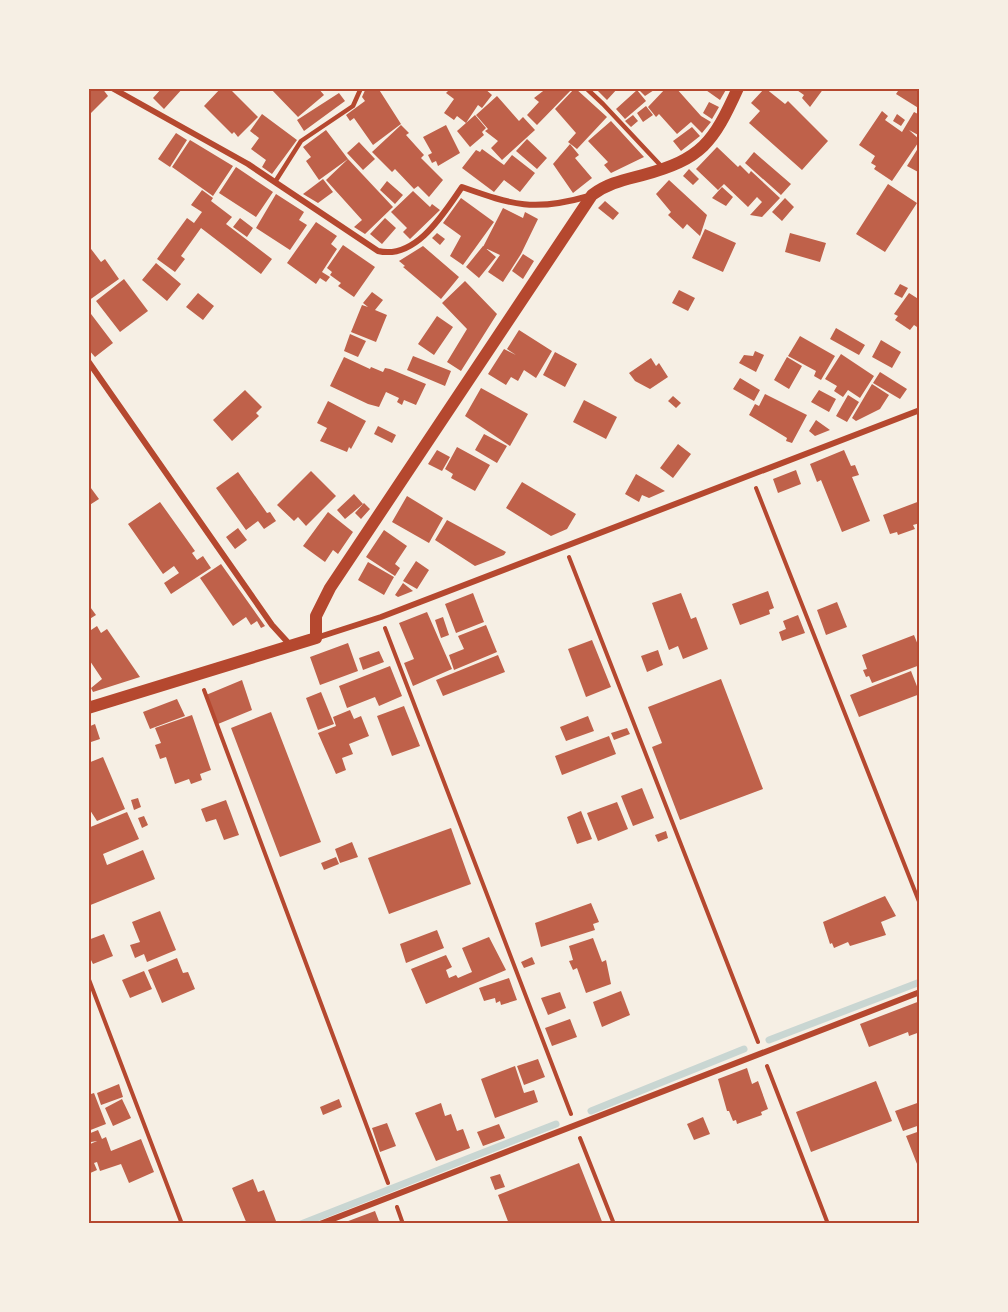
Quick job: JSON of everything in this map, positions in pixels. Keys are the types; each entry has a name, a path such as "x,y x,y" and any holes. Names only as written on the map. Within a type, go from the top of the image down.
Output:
{"main road":[{"path":"88,708 316,638 316,615 330,588 592,195 611,183 664,169 691,158 711,139 738,88"}],"street":[{"path":"112,88 275,182 378,250 388,253 416,242 432,227 462,187 514,204 532,207 557,204 592,195"},
{"path":"88,361 272,625 292,647"},
{"path":"316,638 381,617 920,410"},
{"path":"320,1224 920,992"}],"lane":[{"path":"275,182 301,141 352,106 361,88"},
{"path":"586,88 664,169"}],"path":[{"path":"751,473 920,904"},
{"path":"565,545 828,1224"},
{"path":"381,617 614,1224"},
{"path":"198,676 385,1175"},
{"path":"88,977 182,1224"}],"building":[{"path":"88,88 102,88 108,96 88,116"},
{"path":"162,88 183,88 164,109 153,98"},
{"path":"221,88 229,88 258,117 238,137 234,132 232,134 204,106"},
{"path":"270,88 318,88 324,95 298,117"},
{"path":"366,88 378,88 401,124 373,145 354,118 350,121 346,115 365,101 362,97"},
{"path":"445,88 484,88 492,95 482,108 478,105 466,123 457,116 454,120 444,113 454,99 446,93 448,91"},
{"path":"547,88 573,88 537,125 527,115 539,102 534,98"},
{"path":"575,88 607,117 577,149 568,142 576,133 555,109"},
{"path":"595,88 618,88 607,100"},
{"path":"637,88 657,88 645,96"},
{"path":"666,88 676,88 701,116 711,122 702,133 691,122 677,134 659,114 656,117 648,107"},
{"path":"703,88 727,88 720,100"},
{"path":"765,88 785,104 788,101 828,141 802,170 749,123 760,111 751,103"},
{"path":"794,88 824,88 810,107 802,98 804,95"},
{"path":"900,88 920,88 920,109 896,94"},
{"path":"637,90 646,101 625,119 616,109"},
{"path":"339,93 345,101 304,131 297,120"},
{"path":"497,96 519,121 523,117 535,130 502,160 491,148 498,141 485,131 488,129 476,115"},
{"path":"709,102 719,107 712,119 703,113"},
{"path":"646,106 653,115 643,122 637,113"},
{"path":"882,111 888,116 885,120 902,132 914,112 920,115 920,136 909,130 920,140 892,181 874,169 876,166 871,163 875,156 859,145"},
{"path":"262,114 297,140 272,174 262,167 266,160 251,149 259,138 250,131"},
{"path":"897,114 905,120 901,126 893,121"},
{"path":"475,115 486,128 482,132 484,135 470,147 457,131"},
{"path":"633,115 638,121 631,127 625,121"},
{"path":"611,121 644,157 611,173 604,165 608,162 588,141"},
{"path":"401,125 409,133 406,135 424,155 421,158 443,180 429,197 418,186 414,189 395,169 392,172 372,152"},
{"path":"446,125 460,153 438,166 436,161 432,163 428,155 432,153 423,137"},
{"path":"692,127 700,136 681,151 673,141"},
{"path":"326,130 348,159 319,180 306,161 311,157 303,147"},
{"path":"176,133 187,140 170,167 158,159"},
{"path":"527,139 547,158 537,169 516,151"},
{"path":"190,140 233,166 213,196 172,167"},
{"path":"359,142 375,159 363,170 347,153"},
{"path":"570,144 579,155 575,158 592,178 573,193 553,164"},
{"path":"920,145 920,173 907,166"},
{"path":"717,147 738,167 740,165 749,174 751,171 780,198 762,217 750,215 762,202 757,197 748,207 724,184 718,190 696,169"},
{"path":"482,149 504,165 512,155 535,173 520,192 504,180 494,192 462,168 476,150 480,152"},
{"path":"754,152 791,184 781,195 745,163"},
{"path":"348,159 393,207 365,234 354,227 362,220 326,180"},
{"path":"236,167 273,192 256,217 219,193"},
{"path":"689,169 699,179 693,185 683,176"},
{"path":"323,179 333,192 318,203 303,194"},
{"path":"669,180 707,215 700,236 687,224 683,229 668,215 671,212 656,194"},
{"path":"387,181 403,195 395,204 380,190"},
{"path":"888,184 917,203 885,252 856,234"},
{"path":"722,187 733,197 726,206 712,198"},
{"path":"202,190 213,198 211,201 232,217 226,224 272,259 261,274 201,228 181,256 185,259 175,272 157,259 187,218 194,223 202,212 191,205"},
{"path":"413,191 430,207 432,204 440,210 410,239 403,232 407,228 391,212"},
{"path":"276,194 304,212 299,220 307,225 290,250 256,228"},
{"path":"461,198 494,222 463,265 450,256 461,236 443,223"},
{"path":"785,198 794,207 782,221 772,212"},
{"path":"605,201 619,213 613,220 598,208"},
{"path":"503,208 523,218 525,212 538,219 521,254 503,282 488,272 500,255 483,247"},
{"path":"240,218 253,228 247,237 233,227"},
{"path":"385,218 396,228 382,244 370,234"},
{"path":"316,222 337,236 331,244 337,249 322,272 330,277 326,282 320,278 316,284 287,263"},
{"path":"705,229 736,243 723,272 692,258"},
{"path":"437,233 445,239 440,245 432,238"},
{"path":"790,233 826,243 820,262 785,252"},
{"path":"88,245 101,262 105,259 119,279 88,301"},
{"path":"343,245 375,267 354,297 338,286 341,283 330,275 332,272 327,268"},
{"path":"423,246 459,277 441,299 399,261"},
{"path":"483,246 496,257 479,278 466,267"},
{"path":"523,254 534,261 523,279 512,271"},
{"path":"156,263 181,284 167,301 142,280"},
{"path":"124,279 148,311 120,332 96,301"},
{"path":"465,281 497,314 461,371 447,362 467,329 442,303"},
{"path":"900,284 908,288 902,298 894,294"},
{"path":"679,290 695,298 688,311 672,303"},
{"path":"372,292 383,300 375,310 387,315 376,342 351,332 362,305 368,307 363,303"},
{"path":"198,293 214,306 203,320 186,307"},
{"path":"909,293 920,300 920,329 914,325 910,330 895,320 898,316 894,314"},
{"path":"88,310 113,343 95,357 88,349"},
{"path":"437,316 453,327 434,355 418,344"},
{"path":"836,328 865,345 859,355 830,339"},
{"path":"519,330 552,351 536,378 524,370 518,381 511,377 506,385 488,374 504,349 516,355 507,349"},
{"path":"350,334 366,341 358,357 344,351"},
{"path":"800,336 835,356 821,380 814,376 816,371 788,356"},
{"path":"881,340 901,352 892,368 872,357"},
{"path":"755,351 764,355 756,372 739,363 744,355 753,356"},
{"path":"555,352 577,364 565,387 543,375"},
{"path":"841,354 874,376 860,398 848,390 843,397 834,391 837,386 825,379"},
{"path":"413,356 451,371 445,386 407,370"},
{"path":"344,357 370,369 371,367 383,372 385,368 390,369 426,384 416,405 404,400 402,405 397,402 399,398 386,392 379,407 330,386"},
{"path":"787,357 802,366 789,389 774,380"},
{"path":"651,358 656,366 659,363 668,377 650,389 635,381 629,373"},
{"path":"880,372 907,389 900,399 873,383"},
{"path":"740,378 760,390 754,401 733,389"},
{"path":"872,384 889,395 880,409 856,421 852,418"},
{"path":"481,388 528,414 510,446 465,416"},
{"path":"245,390 262,407 256,413 259,416 232,441 213,420"},
{"path":"819,390 836,399 829,412 811,402"},
{"path":"765,394 807,415 792,443 749,415 755,404 759,406"},
{"path":"848,395 859,402 847,422 836,416"},
{"path":"673,396 681,403 676,408 668,401"},
{"path":"584,400 617,417 606,439 573,422"},
{"path":"328,401 366,421 351,449 349,447 347,452 320,441 327,428 317,423"},
{"path":"816,420 830,430 815,436 809,431"},
{"path":"378,426 396,435 392,443 374,434"},
{"path":"484,434 507,446 497,463 475,450"},
{"path":"678,444 691,454 673,478 660,468"},
{"path":"457,447 490,465 475,491 451,478 453,474 445,469"},
{"path":"437,450 450,457 442,471 428,464"},
{"path":"844,450 851,466 855,465 859,475 852,477 870,521 842,532 821,480 817,482 810,464"},
{"path":"796,470 801,484 778,493 773,479"},
{"path":"311,471 336,496 306,526 298,517 294,521 277,505"},
{"path":"238,472 267,513 270,512 276,521 264,529 258,521 246,530 216,488"},
{"path":"636,474 665,491 649,498 642,495 639,502 625,494"},
{"path":"522,482 576,514 567,529 551,536 506,508"},
{"path":"88,484 99,499 88,506"},
{"path":"354,494 363,504 345,519 337,510"},
{"path":"407,496 443,518 429,543 392,522"},
{"path":"920,501 920,523 913,525 915,529 898,535 897,532 890,534 883,515"},
{"path":"160,502 195,551 192,553 197,560 203,556 211,568 171,594 164,583 179,573 174,566 163,574 128,524"},
{"path":"364,503 370,509 361,519 355,513"},
{"path":"328,512 353,532 338,554 333,550 325,562 303,546"},
{"path":"447,520 506,552 504,555 475,566 435,540"},
{"path":"238,528 247,540 235,549 226,537"},
{"path":"384,530 407,546 395,564 400,568 395,576 366,557"},
{"path":"416,561 429,570 417,589 403,581"},
{"path":"368,562 394,577 384,595 358,580"},
{"path":"221,564 265,626 261,628 257,621 251,625 246,617 233,626 200,578"},
{"path":"403,583 413,591 398,597 395,595"},
{"path":"768,591 774,608 769,610 770,614 740,625 732,604"},
{"path":"473,593 484,622 456,633 445,604"},
{"path":"681,593 691,619 696,617 708,649 683,659 678,646 669,650 652,603"},
{"path":"837,602 847,627 826,635 817,610"},
{"path":"88,604 96,615 88,620"},
{"path":"427,612 452,669 413,686 404,663 414,659 399,623"},
{"path":"798,615 805,633 782,641 779,632 786,629 783,621"},
{"path":"443,617 449,635 441,638 435,620"},
{"path":"486,625 497,652 454,670 449,655 464,649 458,636"},
{"path":"97,626 101,633 107,629 140,677 93,692 91,688 102,679 88,658 88,632"},
{"path":"914,635 920,650 920,665 872,683 869,676 866,677 863,670 867,669 862,655"},
{"path":"592,640 611,687 586,697 568,649"},
{"path":"348,643 358,671 320,685 310,657"},
{"path":"658,650 663,665 647,672 641,656"},
{"path":"379,651 384,662 363,670 359,658"},
{"path":"498,655 505,672 443,696 436,680"},
{"path":"390,666 402,696 379,706 375,697 347,708 339,686"},
{"path":"911,671 920,694 859,717 850,695"},
{"path":"721,679 763,789 680,820 652,747 662,743 648,707"},
{"path":"242,680 252,710 218,724 206,695"},
{"path":"321,692 334,724 318,730 306,698"},
{"path":"177,699 185,716 150,729 143,712"},
{"path":"404,706 420,746 392,756 377,716"},
{"path":"350,710 354,719 361,716 369,736 349,744 353,754 342,758 346,770 336,774 318,733 336,726 333,717"},
{"path":"271,712 321,842 280,857 231,728"},
{"path":"192,715 211,770 200,774 202,780 191,784 189,779 175,784 166,757 160,759 155,745 161,743 155,728"},
{"path":"588,716 594,731 566,741 560,727"},
{"path":"95,724 100,739 88,743 88,727"},
{"path":"627,728 630,734 614,740 611,733"},
{"path":"609,736 616,754 562,775 555,756"},
{"path":"103,757 125,809 97,821 88,807 88,763"},
{"path":"642,788 654,818 633,826 621,796"},
{"path":"138,798 141,807 134,810 131,800"},
{"path":"226,800 239,835 224,840 216,819 206,822 201,809"},
{"path":"617,802 628,829 598,841 587,813"},
{"path":"581,811 592,839 577,844 567,817"},
{"path":"127,812 139,839 103,854 107,865 143,850 155,879 88,906 88,828"},
{"path":"144,816 148,825 142,828 138,818"},
{"path":"451,828 471,884 389,914 368,858"},
{"path":"666,831 668,838 658,842 655,835"},
{"path":"352,842 358,857 340,863 335,849"},
{"path":"336,857 339,864 324,870 321,863"},
{"path":"885,896 896,916 881,922 886,935 850,946 848,942 834,948 832,943 830,944 823,922"},
{"path":"591,903 599,922 593,924 595,930 541,947 535,923"},
{"path":"160,911 176,950 147,962 144,954 135,958 130,945 140,942 132,922"},
{"path":"437,930 444,948 406,963 400,944"},
{"path":"104,934 113,956 93,964 88,954 88,940"},
{"path":"489,937 506,970 426,1004 411,969 446,955 452,967 446,970 449,978 456,975 458,978 472,972 462,948"},
{"path":"593,938 602,962 606,960 611,984 586,993 577,968 573,970 569,961 573,960 569,946"},
{"path":"532,957 535,964 524,968 521,962"},
{"path":"177,958 183,973 188,972 195,989 162,1003 148,970"},
{"path":"144,971 152,989 130,998 122,980"},
{"path":"509,978 517,1000 501,1005 500,1001 496,1003 495,998 484,1001 479,988"},
{"path":"621,991 630,1015 602,1027 593,1002"},
{"path":"560,992 566,1008 548,1015 541,998"},
{"path":"920,1001 920,1032 909,1036 908,1032 869,1047 860,1024"},
{"path":"570,1019 577,1037 552,1046 545,1028"},
{"path":"538,1059 545,1077 524,1085 517,1066"},
{"path":"515,1066 524,1093 534,1090 538,1102 495,1118 481,1079"},
{"path":"747,1068 752,1084 758,1081 768,1109 761,1112 762,1115 737,1124 727,1111 718,1079"},
{"path":"876,1081 892,1121 811,1152 796,1112"},
{"path":"119,1084 123,1097 101,1105 97,1093"},
{"path":"94,1093 106,1124 88,1131 88,1095"},
{"path":"122,1099 131,1118 113,1126 105,1108"},
{"path":"339,1099 342,1107 323,1115 320,1107"},
{"path":"920,1102 920,1125 903,1131 895,1111"},
{"path":"441,1103 445,1116 451,1114 457,1131 463,1129 470,1148 436,1161 415,1113"},
{"path":"703,1117 710,1134 694,1140 687,1124"},
{"path":"387,1123 396,1146 380,1152 372,1128"},
{"path":"499,1124 505,1138 483,1146 477,1132"},
{"path":"98,1130 102,1139 106,1137 111,1151 141,1139 154,1172 129,1183 121,1164 100,1171 97,1162 94,1163 97,1170 88,1174 88,1145 97,1141 91,1142 88,1134"},
{"path":"920,1131 920,1169 919,1169 906,1136"},
{"path":"579,1163 603,1224 509,1224 498,1195"},
{"path":"500,1174 505,1187 495,1190 490,1177"},
{"path":"253,1179 258,1192 264,1190 276,1221 269,1224 247,1224 232,1188"},
{"path":"375,1211 380,1224 343,1224 343,1223"}],"waterway":[{"path":"769,1040 920,982"},
{"path":"591,1111 744,1049"},
{"path":"301,1224 556,1124"}]}
